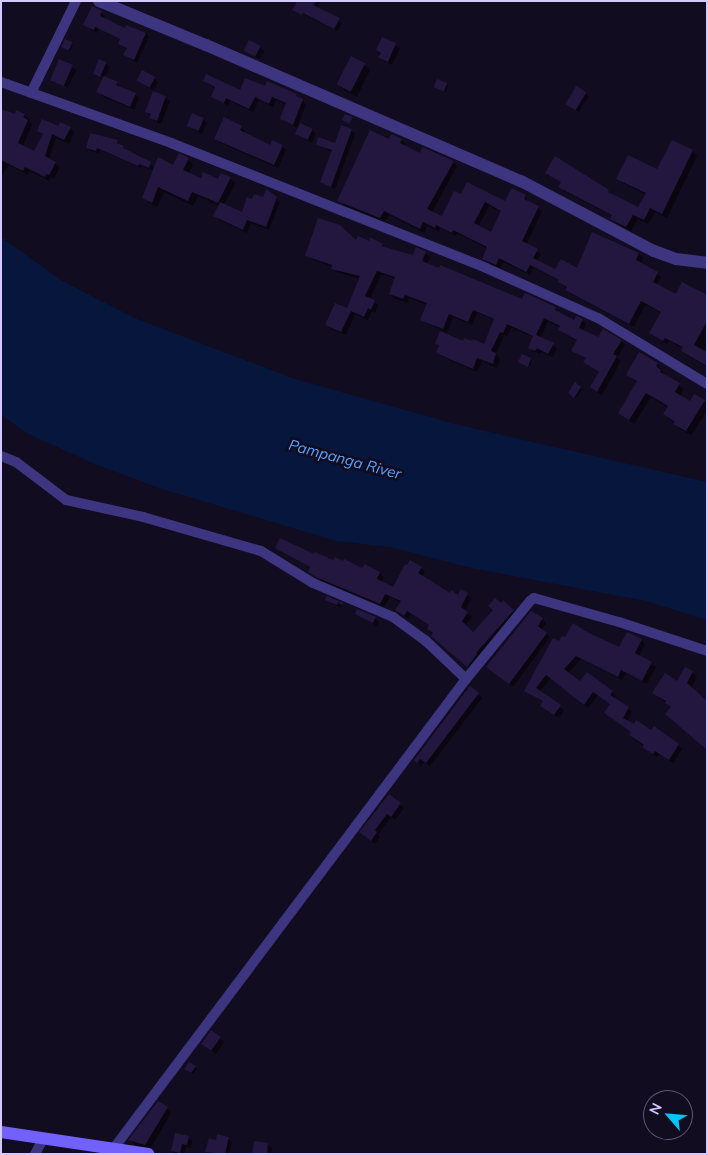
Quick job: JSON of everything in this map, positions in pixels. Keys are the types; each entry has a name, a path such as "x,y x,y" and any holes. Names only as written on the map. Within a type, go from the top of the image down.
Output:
{"main road":[{"path":"1,1132 148,1154"}],"street":[{"path":"31,93 76,1"},
{"path":"99,1 206,45 521,181 654,252 676,259 707,263"},
{"path":"1,82 170,143 486,268 598,318 707,384"},
{"path":"1,456 16,462 66,500 143,517 260,551 313,583 393,617 426,641 466,679"},
{"path":"114,1148 466,679 534,598 619,622 707,651"},
{"path":"35,1154 43,1139"}],"water":[{"name":"Pampanga River","path":"1,237 62,281 137,319 295,379 455,424 707,482 707,620 646,601 471,568 390,547 336,541 162,489 92,463 27,433 1,415"}],"building":[{"path":"297,1 315,1 313,5 340,18 334,29 303,13 302,15 292,10"},
{"path":"92,6 102,11 100,16 125,28 126,25 146,33 134,60 123,55 127,48 118,44 120,39 95,27 94,30 83,25"},
{"path":"382,37 396,43 388,62 378,57 381,53 376,50"},
{"path":"65,39 72,42 69,50 61,47"},
{"path":"249,40 261,46 255,57 244,51"},
{"path":"351,56 365,63 351,92 336,85"},
{"path":"59,59 73,65 64,86 50,80"},
{"path":"99,59 106,62 100,77 93,74"},
{"path":"142,70 155,77 150,88 136,81"},
{"path":"206,74 240,90 245,78 265,86 267,81 297,94 296,96 303,99 293,125 280,119 286,103 272,97 269,104 255,97 249,109 226,98 224,103 211,97 215,87 203,81"},
{"path":"104,76 118,82 116,85 136,93 130,107 96,92"},
{"path":"437,79 447,83 444,91 434,87"},
{"path":"576,86 586,92 575,110 565,104"},
{"path":"153,91 166,96 157,121 149,118 151,114 145,112"},
{"path":"1,109 15,114 16,110 25,114 23,117 28,120 18,143 34,151 43,134 37,131 42,119 58,126 60,122 71,127 64,140 52,134 45,156 56,162 49,175 46,174 45,177 25,167 23,171 1,160"},
{"path":"192,113 204,118 198,131 187,126"},
{"path":"345,114 353,117 349,124 342,120"},
{"path":"224,117 242,126 240,130 270,145 272,140 283,145 274,165 214,139"},
{"path":"300,123 313,129 308,140 295,134"},
{"path":"341,125 352,129 331,187 320,182 332,150 316,145 318,137 335,143"},
{"path":"370,130 389,139 391,134 402,139 400,143 420,153 422,147 454,161 427,209 442,216 454,191 461,194 467,182 505,201 512,188 526,195 524,199 539,206 522,241 538,249 533,258 555,269 561,259 577,268 592,232 639,253 636,260 658,272 653,282 676,294 682,282 707,295 707,321 694,345 707,352 707,366 681,351 683,347 665,338 663,341 649,333 661,312 641,301 629,324 565,290 567,287 558,282 559,280 530,265 526,272 499,258 496,265 482,259 487,247 453,230 452,233 436,225 435,228 423,222 420,229 384,211 380,218 337,201","holes":["485,202 501,211 491,232 474,223"]},
{"path":"90,133 118,140 117,143 124,146 123,148 151,162 149,168 139,164 138,166 97,148 96,151 86,148"},
{"path":"672,140 693,150 662,214 650,208 644,220 633,215 626,227 610,219 612,215 558,187 561,182 545,173 555,156 609,190 608,192 638,207 646,193 616,179 628,155 657,169"},
{"path":"179,153 189,158 183,170 201,178 203,172 218,179 221,173 231,177 218,203 192,192 188,201 158,187 152,203 142,198 158,157 173,165"},
{"path":"266,189 277,197 266,227 247,220 243,230 213,216 220,202 242,212 247,197 252,199 254,194 263,197"},
{"path":"318,218 340,225 356,240 358,236 369,241 370,237 383,244 381,246 413,255 416,247 426,252 422,261 439,268 440,265 522,299 525,293 556,307 555,310 574,320 576,316 583,319 579,328 598,337 603,329 622,340 613,354 617,356 597,392 590,387 599,372 583,362 586,358 571,351 577,340 558,330 560,326 544,318 536,335 554,343 548,354 537,348 535,351 528,348 533,336 507,324 503,333 500,332 491,351 496,353 493,364 477,358 473,369 436,353 439,345 435,344 440,331 463,341 464,338 472,341 473,339 484,344 494,319 473,310 468,322 449,314 443,329 420,320 427,303 405,295 403,299 389,294 395,277 377,271 365,296 375,300 371,310 368,308 364,317 351,311 341,332 325,325 335,303 347,308 360,276 331,269 332,265 305,256"},
{"path":"639,352 658,363 656,366 661,370 660,372 680,383 675,392 690,401 694,394 705,400 686,431 673,424 675,422 663,414 668,406 646,393 629,420 618,413 637,381 626,375"},
{"path":"522,354 531,358 528,367 518,362"},
{"path":"575,382 581,387 574,398 568,393"},
{"path":"280,538 314,554 315,552 333,560 335,557 343,561 344,559 362,568 365,564 380,572 377,579 393,587 405,564 407,565 410,560 422,567 418,573 450,593 451,590 458,595 461,589 468,593 461,607 468,612 462,621 473,632 493,610 488,606 495,598 501,603 503,600 514,610 476,653 467,667 431,636 433,633 427,629 429,625 407,611 404,616 395,610 401,601 385,594 380,604 316,577 308,572 310,567 275,548"},
{"path":"327,596 343,603 343,605 338,602 337,605 325,600"},
{"path":"357,609 376,617 373,623 355,614"},
{"path":"531,611 543,618 538,626 547,633 509,684 486,667"},
{"path":"573,623 585,631 619,647 627,632 642,639 635,653 652,662 642,681 621,670 618,677 576,656 564,669 580,681 587,672 613,691 610,695 629,707 623,718 634,724 636,720 651,730 654,726 679,744 669,760 655,751 653,754 642,747 644,745 629,735 631,732 604,713 610,704 593,692 584,705 546,675 536,688 561,705 554,715 540,706 543,701 524,691 553,638 559,641 562,636 565,637"},
{"path":"685,667 693,671 687,683 707,701 707,750 665,714 671,707 665,703 666,701 652,693 665,673 677,681"},
{"path":"470,686 479,693 426,763 420,759 417,763 414,760"},
{"path":"389,794 401,803 391,817 387,814 375,830 377,832 371,841 359,832"},
{"path":"211,1030 221,1037 211,1051 201,1044"},
{"path":"189,1062 196,1066 191,1073 184,1069"},
{"path":"158,1101 168,1107 145,1145 128,1140"},
{"path":"175,1133 189,1136 187,1145 182,1144 180,1153 171,1151"},
{"path":"217,1134 229,1137 225,1154 205,1152 209,1138 216,1140"},
{"path":"254,1141 268,1143 267,1154 252,1154"}]}
